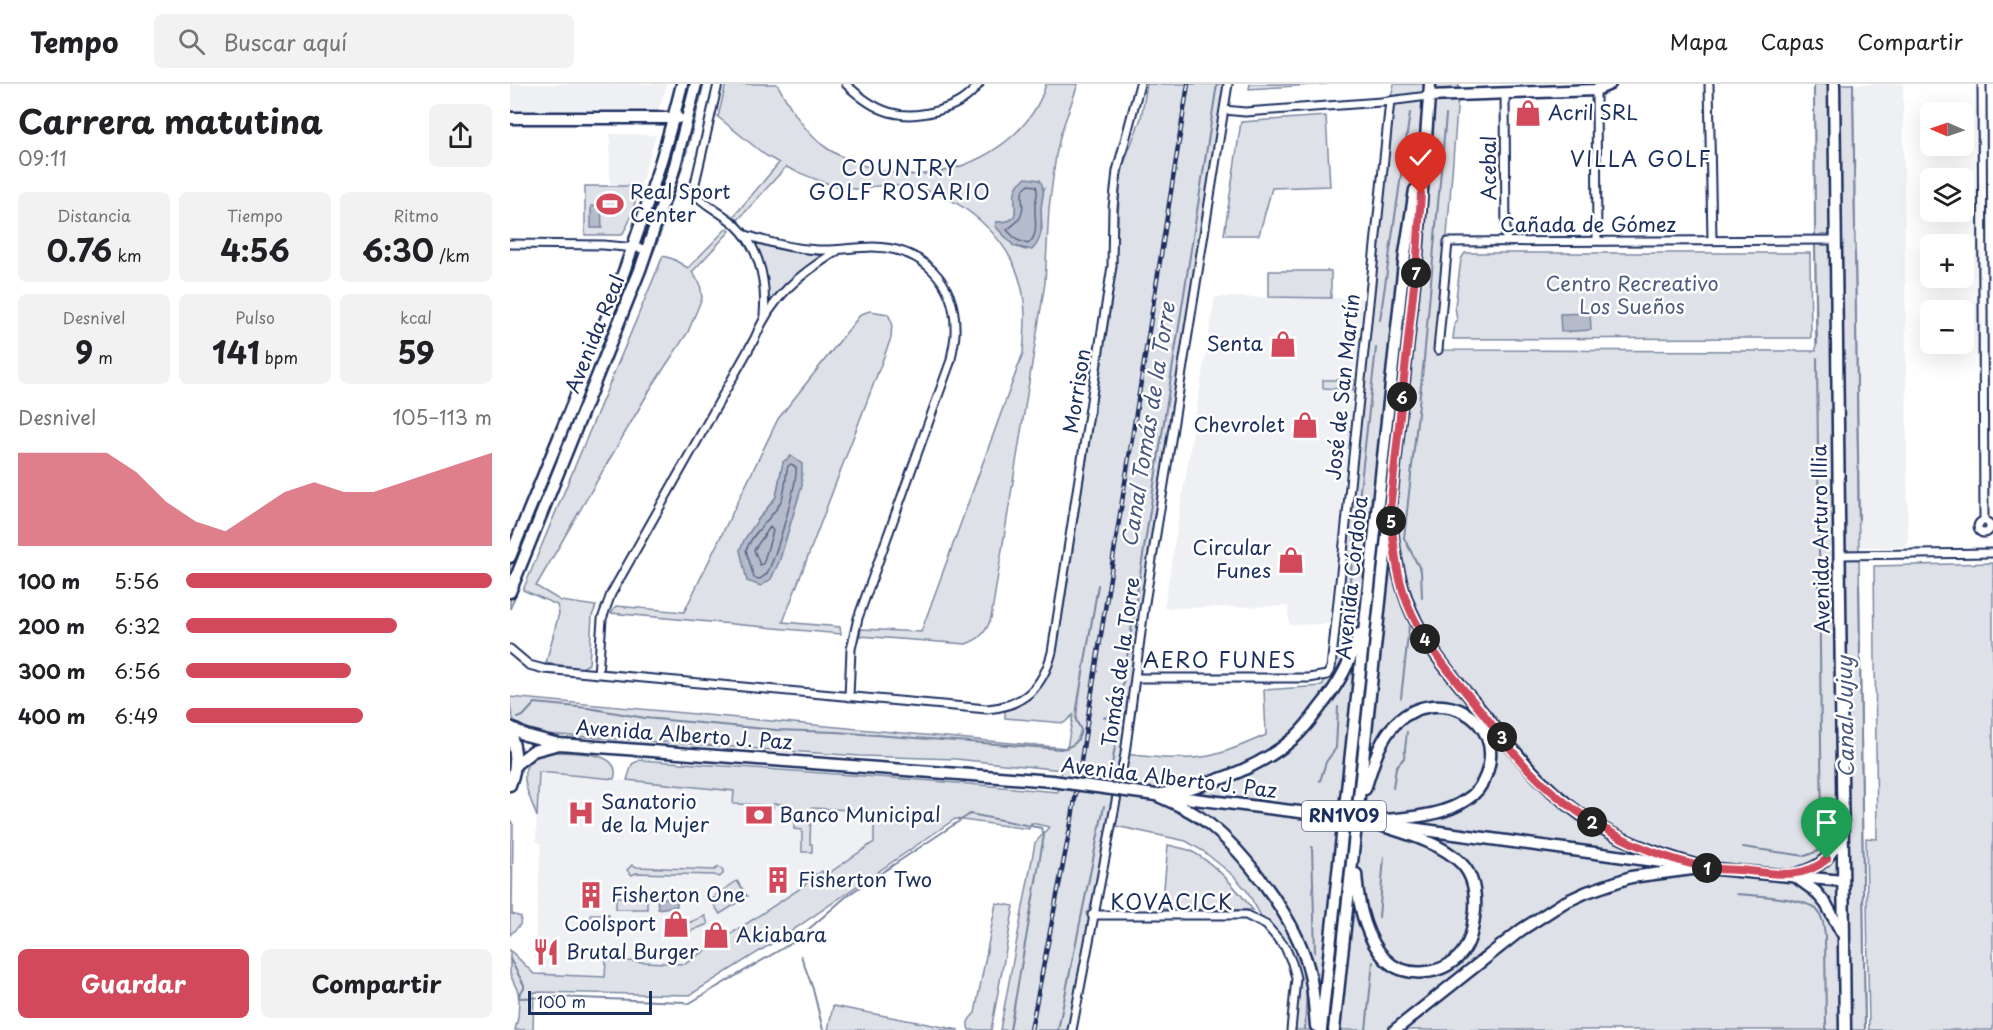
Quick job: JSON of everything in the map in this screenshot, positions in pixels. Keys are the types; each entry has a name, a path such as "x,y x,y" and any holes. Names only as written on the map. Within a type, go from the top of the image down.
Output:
{"main road":[{"name":"Avenida Real","path":"510,556 633,248 663,159 682,84"},
{"name":"Avenida Real","path":"510,592 647,249 673,173 696,84"},
{"path":"1429,90 1505,93 1596,90 1610,84"},
{"name":"Avenida Arturo Illia","path":"1834,84 1845,1030"},
{"name":"Avenida Córdoba","path":"1334,1030 1417,257 1429,90"},
{"path":"510,118 688,118"},
{"name":"Avenida Córdoba","path":"1319,1030 1405,254 1425,131"},
{"path":"1390,510 1401,583 1410,610 1424,638 1529,771 1560,800 1596,824 1658,854 1706,868"},
{"path":"1156,795 1203,785 1240,771 1295,738 1335,688 1352,658 1367,602"},
{"path":"1358,811 1375,758 1382,742 1396,723 1409,713 1433,705 1457,708 1474,719 1490,747 1488,770 1477,791 1457,806 1440,812 1370,822"},
{"name":"Avenida Alberto J. Paz","path":"510,727 525,735 559,744 1052,781 1308,813 1706,868 1843,881"},
{"path":"510,733 515,749 516,764 510,785"},
{"name":"Avenida Alberto J. Paz","path":"516,764 533,751 559,744"},
{"path":"1156,795 1207,822 1235,848 1276,902 1292,926 1305,958 1319,1030"},
{"path":"1353,854 1366,927 1386,961 1401,970 1428,972 1452,962 1462,953 1470,940 1475,906 1470,876 1461,863 1429,843 1370,822"},
{"path":"1793,875 1820,865 1827,859 1843,834"},
{"path":"1395,1030 1521,930 1563,903 1631,877 1706,868"},
{"path":"1793,875 1815,891 1826,904 1844,935"}],"street":[{"path":"598,674 602,619 611,594 755,338 763,317 765,298 763,278 759,260 746,235 693,192 718,84"},
{"path":"846,84 861,98 883,110 896,115 922,115 954,105 971,95 978,84"},
{"name":"Morrison","path":"849,696 987,709 1011,705 1025,697 1037,686 1044,675 1052,652 1112,266 1113,208 1117,171 1140,84"},
{"name":"Tomás de la Torre","path":"1072,1030 1092,915 1125,754 1146,597 1228,84"},
{"path":"1710,84 1712,240"},
{"path":"1982,84 1984,521"},
{"path":"1224,110 1245,112 1390,101 1429,90"},
{"path":"1596,90 1597,241"},
{"name":"Acebal","path":"1505,93 1506,242"},
{"name":"José de San Martín","path":"1135,678 1309,678 1327,675 1331,668 1390,101"},
{"path":"510,649 536,668 849,696 851,649 858,618 951,360 955,333 949,296 941,278 906,252 874,247 839,250 801,249 746,235"},
{"name":"Cañada de Gómez","path":"1438,350 1448,242 1836,240"},
{"path":"510,244 647,249"},
{"path":"763,317 795,281 839,250"},
{"path":"1983,480 1993,480"},
{"path":"1839,555 1993,553"},
{"path":"1092,915 1246,915 1266,925 1284,947 1296,978 1291,1030"}],"shaded area":[{"path":"510,84 667,84 659,109 510,110"},
{"path":"1849,84 1903,84 1908,538 1905,546 1900,547 1858,547"},
{"path":"610,134 656,135 640,186 610,186"},
{"path":"1215,297 1363,298 1329,624 1289,625 1288,606 1164,608"},
{"path":"538,772 809,799 944,807 687,980 541,974 541,959 534,959 541,844 536,841"}],"green space":[{"path":"696,84 704,84 685,159 658,241 510,609 510,592 640,270"},
{"path":"726,84 777,84 805,128 828,149 874,169 900,174 924,174 963,165 999,147 1028,119 1039,103 1046,84 1078,84 1056,155 1049,208 1045,283 991,618 982,635 971,642 966,644 860,636 861,629 921,632 1023,353 1024,302 1015,267 995,235 966,210 933,192 915,188 875,186 859,189 847,188 820,181 786,167 738,220 734,216 779,163 765,155 718,117","holes":["1044,188 1041,207 1042,229 1026,250 1014,246 997,222 1009,221 1013,218 1016,211 1015,195"]},
{"path":"1147,84 1228,84 1125,754 1178,758 1216,754 1266,735 1264,690 1322,686 1327,675 1390,101 1394,84 1459,84 1438,350 1816,351 1814,84 1853,84 1865,1030 1291,1030 1296,978 1292,963 1266,925 1247,891 1234,876 1203,851 1186,841 1111,825 1072,1030 1000,1030 1035,843 1049,827 1031,823 1029,829 955,819 790,932 690,995 534,992 533,1030 515,1030 519,1000 510,974 510,950 534,974 605,977 606,960 685,964 798,890 809,881 807,876 814,872 816,875 822,871 825,876 874,842 874,811 811,808 810,844 812,844 812,852 802,852 802,830 794,829 794,808 786,808 786,804 773,804 773,808 765,808 763,805 733,804 734,791 627,780 632,764 640,760 1058,792 1062,770 956,759 860,756 545,734 517,724 510,707 510,697 1067,748 1073,715 1064,723 1005,718 1005,711 1026,701 1040,688 1050,671 1057,649 1114,285 1120,183 1124,163 1141,118"},
{"path":"1250,84 1328,84 1249,89"},
{"path":"1326,116 1330,186 1272,188 1259,235 1224,235 1241,122"},
{"path":"677,122 683,124 658,209 648,232 644,229"},
{"name":"Real Sport Center","path":"585,186 640,186 629,222 622,235 585,235"},
{"path":"727,228 730,231 692,272 700,283 702,298 688,332 651,388 536,586 561,601 596,606 592,616 589,664 582,668 546,663 559,613 557,605 523,590 663,256 688,268"},
{"path":"760,242 781,249 823,256 792,279 772,300 768,298 768,284 756,245"},
{"name":"Centro Recreativo Los Sueños","path":"1465,253 1810,253 1811,338 1453,339 1457,321 1455,306 1461,259"},
{"path":"633,259 637,259 638,262 510,584 510,563"},
{"path":"1269,271 1331,271 1331,298 1269,297"},
{"path":"870,311 888,314 892,323 891,338 783,622 840,627 841,634 611,613 616,606 684,612 778,419 861,314","holes":["781,471 802,485 779,562 747,581 745,568 757,521 776,497"]},
{"path":"1323,380 1354,380 1353,390 1323,388"},
{"path":"1993,563 1993,1030 1869,1030 1866,838 1877,839 1874,566"},
{"path":"547,752 591,754 602,757 615,769 614,779 539,772 537,817 526,788 525,771 529,763"},
{"path":"510,819 513,825 512,914 521,917 520,925 510,935"},
{"path":"1168,845 1191,851 1200,856 1233,885 1253,910 1162,909"},
{"path":"632,865 714,870 719,867 723,874 719,877 636,873 632,875 627,870"},
{"path":"737,881 747,896 716,895"},
{"path":"616,897 647,897 647,909 616,909"},
{"path":"710,899 742,900 720,914"},
{"path":"996,903 1014,906 991,1030 969,1030 968,1023 975,1013"},
{"path":"591,914 609,914 608,932 588,924"},
{"path":"705,916 708,924 686,933 683,925"},
{"path":"833,1006 959,1030 828,1030"}],"water":[{"path":"1026,178 1040,180 1043,191 1040,236 1032,250 1014,246 995,226 997,222 1007,221 1015,215 1015,191"},
{"path":"591,206 601,206 602,228 591,228"},
{"path":"1590,313 1591,330 1561,332 1560,314"},
{"path":"791,456 802,464 802,485 779,562 771,579 761,586 747,581 740,550 744,540 776,497 783,462"},
{"path":"657,898 677,898 677,906 658,909"}],"waterway":[{"name":"Canal Tomás de la Torre","path":"1111,770 1217,84"},
{"path":"1814,84 1815,234"},
{"name":"Canal Jujuy","path":"1853,84 1855,228"},
{"path":"1380,320 1410,113"},
{"path":"1422,598 1421,571 1404,538 1424,359 1446,115"},
{"path":"1815,245 1817,344"},
{"name":"Canal Jujuy","path":"1855,252 1859,519"},
{"path":"1348,598 1376,348"},
{"path":"1743,847 1805,856 1818,851 1822,840 1817,358"},
{"name":"Canal Jujuy","path":"1859,584 1865,1030"},
{"path":"518,718 523,716 535,703 588,708 645,718 777,730 836,732 1061,749 1075,743 1081,730 1076,720 1077,708 1098,585"},
{"path":"1401,698 1409,626"},
{"path":"1320,781 1326,762 1336,748 1338,707"},
{"path":"1104,718 1121,712"},
{"path":"1393,788 1396,767 1404,758 1407,732"},
{"name":"Canal Tomás de la Torre","path":"1058,1030 1104,806"},
{"path":"510,959 524,985 519,998 555,997 688,1004 795,941 848,895 970,814 1041,828 1044,835 1010,1030"},
{"path":"1312,847 1315,953"},
{"path":"1379,917 1384,857"},
{"path":"1737,894 1800,902 1818,912 1823,922 1825,936 1826,1030"},
{"path":"801,956 813,989 823,1030"},
{"path":"1366,1030 1373,962"},
{"path":"1305,1030 1307,987"}],"railway":[{"path":"1031,1030 1072,818 1188,84"}],"place":[{"name":"Acril SRL","path":"1528,113"},
{"name":"Real Sport Center","path":"610,204"},
{"name":"Senta","path":"1283,344"},
{"name":"Chevrolet","path":"1305,425"},
{"name":"Circular Funes","path":"1291,560"},
{"name":"Sanatorio de la Mujer","path":"581,813"},
{"name":"Banco Municipal","path":"759,815"},
{"name":"Fisherton Two","path":"778,880"},
{"name":"Fisherton One","path":"591,895"},
{"name":"Coolsport","path":"676,924"},
{"name":"Akiabara","path":"716,935"},
{"name":"Brutal Burger","path":"546,952"}],"district":[{"name":"VILLA GOLF","path":"1641,160"},
{"name":"COUNTRY GOLF ROSARIO","path":"900,181"},
{"name":"AERO FUNES","path":"1220,661"},
{"name":"KOVACICK","path":"1172,903"}],"route":[{"path":"1421,194 1417,257 1390,510 1401,583 1410,610 1424,638 1529,771 1560,800 1596,824 1658,854 1706,868 1793,875 1812,869 1827,859"}]}
